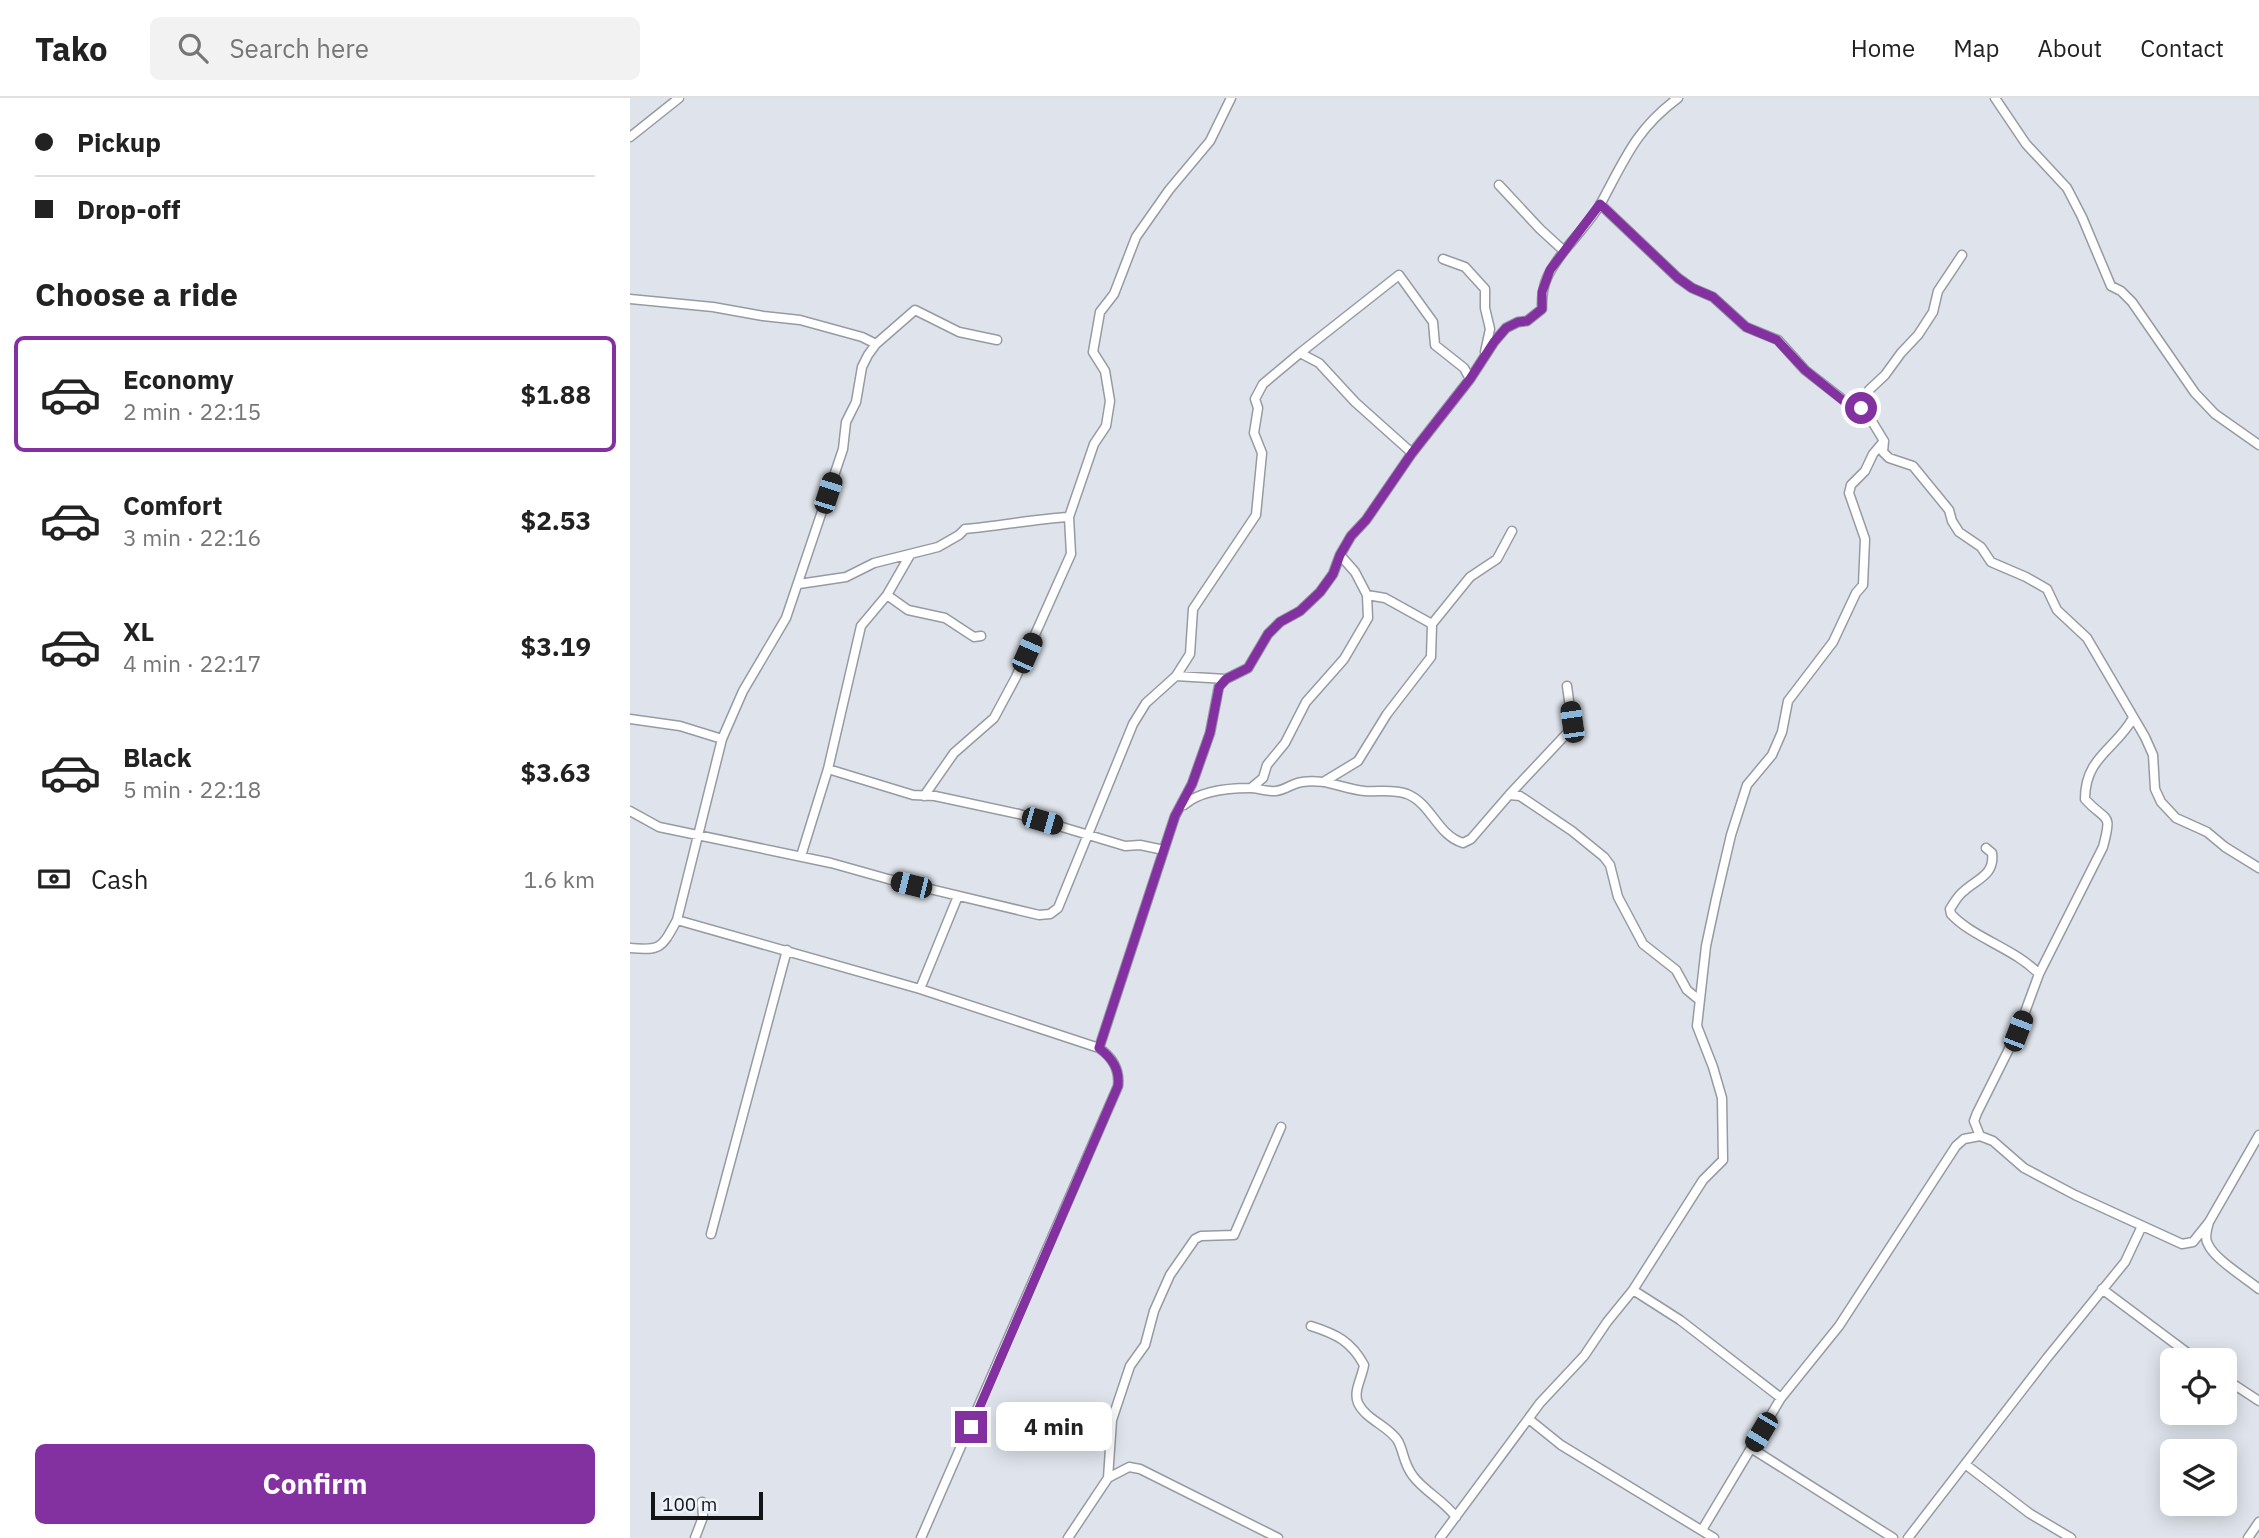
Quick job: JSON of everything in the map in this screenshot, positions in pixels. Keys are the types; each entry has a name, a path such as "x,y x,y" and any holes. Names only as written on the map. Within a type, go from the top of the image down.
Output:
{"street":[{"path":"630,137 679,98"},
{"path":"924,796 954,754 994,718 1016,677 1071,554 1069,517 1094,444 1106,426 1110,401 1105,371 1093,352 1100,312 1114,294 1136,237 1147,218 1210,141 1231,98"},
{"path":"1099,1048 1175,816 1192,784 1210,733 1219,687 1226,679 1248,668 1268,634 1280,622 1300,611 1320,592 1333,574 1340,555 1412,453 1470,379 1484,355 1506,328 1527,321 1542,309 1542,292 1550,270 1600,204 1634,141 1651,120 1678,98"},
{"path":"1995,98 2026,144 2067,188 2111,286 2121,291 2132,303 2195,393 2215,414 2259,445"},
{"path":"1499,185 1564,251"},
{"path":"1600,204 1678,278 1692,288 1713,297 1746,327 1777,340 1805,370 1873,423 1884,441 1883,452 1889,458 1913,466 1944,503 1959,532 1981,547 1991,562 2046,589 2057,610 2087,638 2145,737 2153,755 2155,789 2161,802 2176,818 2207,832 2259,868"},
{"path":"1860,414 1869,390 1918,335 1933,312 1938,291 1962,255"},
{"path":"1443,259 1465,267 1485,289 1485,308 1490,329 1484,355"},
{"path":"630,811 659,827 801,856 1040,915 1050,914 1058,908 1133,724 1146,703 1176,676 1190,654 1193,609 1256,515 1262,453 1254,433 1258,408 1255,400 1263,384 1399,275 1433,322 1435,345 1464,368 1470,379"},
{"path":"630,299 713,307 800,320 862,337 876,344"},
{"path":"630,948 653,950 663,945 677,920 722,739 743,691 786,618 799,584 843,449 846,422 860,389 862,367 868,355 876,344 915,310 959,331 997,340"},
{"path":"1300,354 1319,363 1355,402 1412,453"},
{"path":"1443,1537 1540,1403 1584,1356 1633,1290 1703,1180 1723,1160 1722,1098 1697,1026 1698,999 1703,984 1706,946 1716,899 1731,835 1747,785 1772,755 1782,732 1788,701 1833,642 1856,593 1863,585 1865,539 1849,493 1851,485 1865,471 1873,454 1884,441"},
{"path":"799,584 846,577 874,564 938,547 959,535 965,528 1069,517"},
{"path":"1325,780 1358,761 1387,714 1431,657 1432,624 1470,577 1497,559 1511,531"},
{"path":"801,856 828,769 860,626 887,596 910,555"},
{"path":"1251,788 1263,778 1267,765 1285,743 1306,702 1344,659 1368,618 1367,595 1355,572 1340,555"},
{"path":"1367,595 1385,598 1432,624"},
{"path":"887,596 908,610 945,618 974,638 981,636"},
{"path":"1176,676 1226,679"},
{"path":"1181,807 1193,796 1222,790 1251,788 1276,791 1300,782 1325,780 1363,791 1394,790 1410,795 1425,806 1444,832 1463,843 1471,839 1571,729 1567,686"},
{"path":"1980,1136 1974,1121 1977,1112 2018,1031 2039,974 2103,847 2108,819 2085,799 2085,784 2090,769 2126,730 2133,718"},
{"path":"630,719 680,726 722,739"},
{"path":"828,769 924,796 1019,814 1125,846 1140,845 1164,850"},
{"path":"1509,795 1520,796 1536,806 1604,857 1610,865 1618,897 1643,944 1676,970 1687,990 1698,999"},
{"path":"1986,848 1992,853 1991,869 1962,892 1950,909 1951,914 2016,955 2039,974"},
{"path":"920,989 958,896"},
{"path":"677,920 920,989 1099,1048 1113,1061 1118,1071 1118,1086 921,1538"},
{"path":"711,1234 788,950"},
{"path":"1108,1478 1112,1420 1130,1366 1145,1345 1154,1311 1170,1276 1195,1239 1201,1236 1234,1235 1281,1126"},
{"path":"1702,1530 1781,1398 1839,1326 1956,1146 1964,1139 1980,1136 1993,1141 2024,1168 2075,1195 2182,1244 2193,1242 2209,1222 2259,1135"},
{"path":"2209,1222 2207,1244 2216,1255 2259,1289"},
{"path":"1908,1538 2125,1262 2142,1226"},
{"path":"2102,1289 2181,1348"},
{"path":"1633,1290 1680,1320 1781,1398"},
{"path":"1311,1326 1336,1334 1358,1354 1364,1366 1356,1392 1359,1403 1370,1418 1398,1440 1403,1461 1415,1478 1445,1503 1456,1517"},
{"path":"2237,1387 2259,1401"},
{"path":"1530,1420 1555,1440 1714,1538"},
{"path":"1751,1448 1893,1538"},
{"path":"1965,1464 2029,1513 2071,1538"},
{"path":"1068,1538 1108,1478 1129,1467 1140,1469 1278,1538"},
{"path":"695,1538 703,1517 702,1502"},
{"path":"2248,1538 2259,1522"}],"route":[{"path":"971,1427 1118,1086 1118,1071 1113,1061 1099,1048 1125,975 1158,864 1210,733 1219,687 1226,679 1248,668 1268,634 1280,622 1300,611 1320,592 1333,574 1351,536 1366,520 1412,453 1470,379 1494,342 1506,328 1535,317 1542,309 1542,292 1550,270 1600,204 1678,278 1692,288 1713,297 1746,327 1777,340 1805,370 1836,397 1860,414 1861,408"}]}
